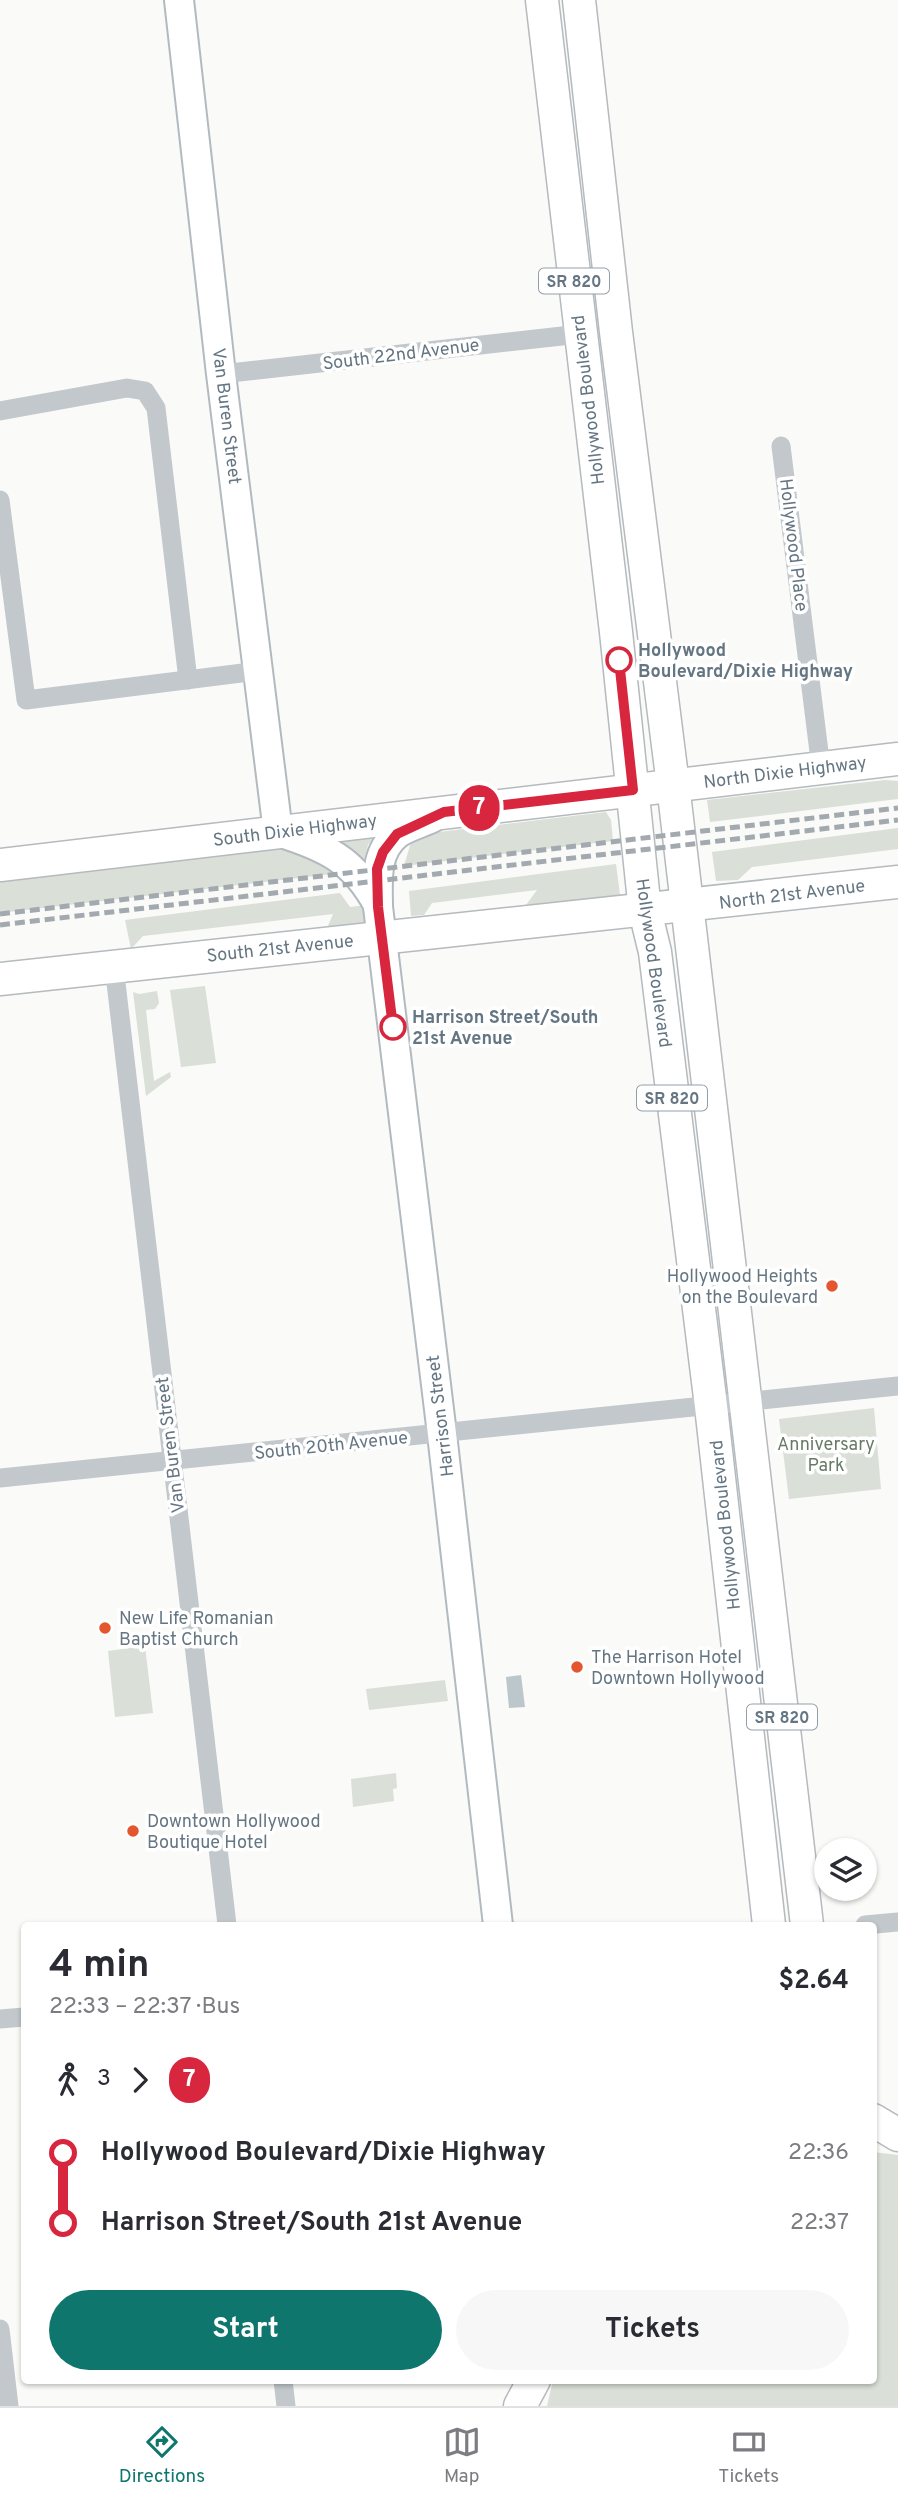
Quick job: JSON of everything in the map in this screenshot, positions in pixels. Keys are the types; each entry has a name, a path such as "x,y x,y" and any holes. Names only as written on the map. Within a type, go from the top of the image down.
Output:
{"main road":[{"name":"Van Buren Street","path":"179,0 221,374 278,832"},
{"name":"Hollywood Boulevard","path":"542,0 612,600 650,788 686,907 807,1922"},
{"name":"Hollywood Boulevard","path":"579,0 647,588 650,788 645,911 655,952 711,1406 769,1922"},
{"path":"612,600 647,588"},
{"name":"North Dixie Highway","path":"650,788 898,760"},
{"name":"South Dixie Highway","path":"0,865 650,788"},
{"name":"Harrison Street","path":"444,812 397,834 383,852 377,869 380,922 498,1922"},
{"name":"Harrison Street","path":"278,832 312,843 335,856 365,882 380,922"},
{"name":"North 21st Avenue","path":"686,907 898,882"},
{"name":"South 21st Avenue","path":"0,979 114,966 380,922 686,907"},
{"path":"877,2123 898,2136"},
{"path":"877,2134 898,2136"},
{"path":"520,2406 532,2384"},
{"path":"533,2406 534,2384"}],"street":[{"name":"South 22nd Avenue","path":"221,374 580,334"},
{"path":"0,411 127,388 145,391 156,408 188,680"},
{"name":"Hollywood Place","path":"781,446 821,768"},
{"path":"0,500 26,700 258,671"},
{"name":"Van Buren Street","path":"114,966 227,1922"},
{"name":"South 20th Avenue","path":"0,1478 898,1386"},
{"path":"877,1924 898,1922"},
{"path":"0,2019 21,2017"},
{"path":"0,2329 9,2406"},
{"path":"283,2384 286,2406"}],"green space":[{"path":"885,780 898,781 898,799 710,822 707,800"},
{"path":"606,812 611,820 613,841 404,866 413,835"},
{"path":"898,828 898,849 752,867 738,880 716,881 712,852"},
{"path":"378,830 368,845 363,863 326,836"},
{"path":"291,842 341,873 0,913 0,877"},
{"path":"616,864 620,895 526,905 537,890 432,903 424,915 411,916 409,891"},
{"path":"340,893 350,907 368,905 368,923 327,928 333,914 143,936 131,949 125,920"},
{"path":"205,986 216,1063 181,1067 170,990"},
{"path":"157,991 159,1003 155,1009 146,1010 154,1081 170,1072 171,1077 146,1096 133,992 139,994"},
{"name":"Anniversary Park","path":"874,1408 881,1489 789,1499 779,1419"},
{"path":"145,1646 153,1713 115,1717 108,1651"},
{"path":"445,1680 448,1701 369,1710 366,1689"},
{"path":"396,1773 394,1801 353,1807 351,1779"},
{"path":"877,2152 898,2155 898,2406 547,2406 552,2384 877,2384"}],"shaded area":[{"path":"521,1675 525,1707 509,1708 506,1677"}],"railway":[{"path":"0,914 898,808"},
{"path":"0,925 898,820"}],"bus line":[{"name":"7","path":"393,1027 378,907 377,869 383,852 397,834 444,812 633,790 619,660"}],"place":[{"name":"Hollywood Boulevard/Dixie Highway","path":"619,660"},
{"name":"Harrison Street/South 21st Avenue","path":"393,1027"},
{"name":"Hollywood Heights on the Boulevard","path":"832,1286"},
{"name":"New Life Romanian Baptist Church","path":"105,1628"},
{"name":"The Harrison Hotel Downtown Hollywood","path":"577,1667"},
{"name":"Downtown Hollywood Boutique Hotel","path":"133,1831"}]}
